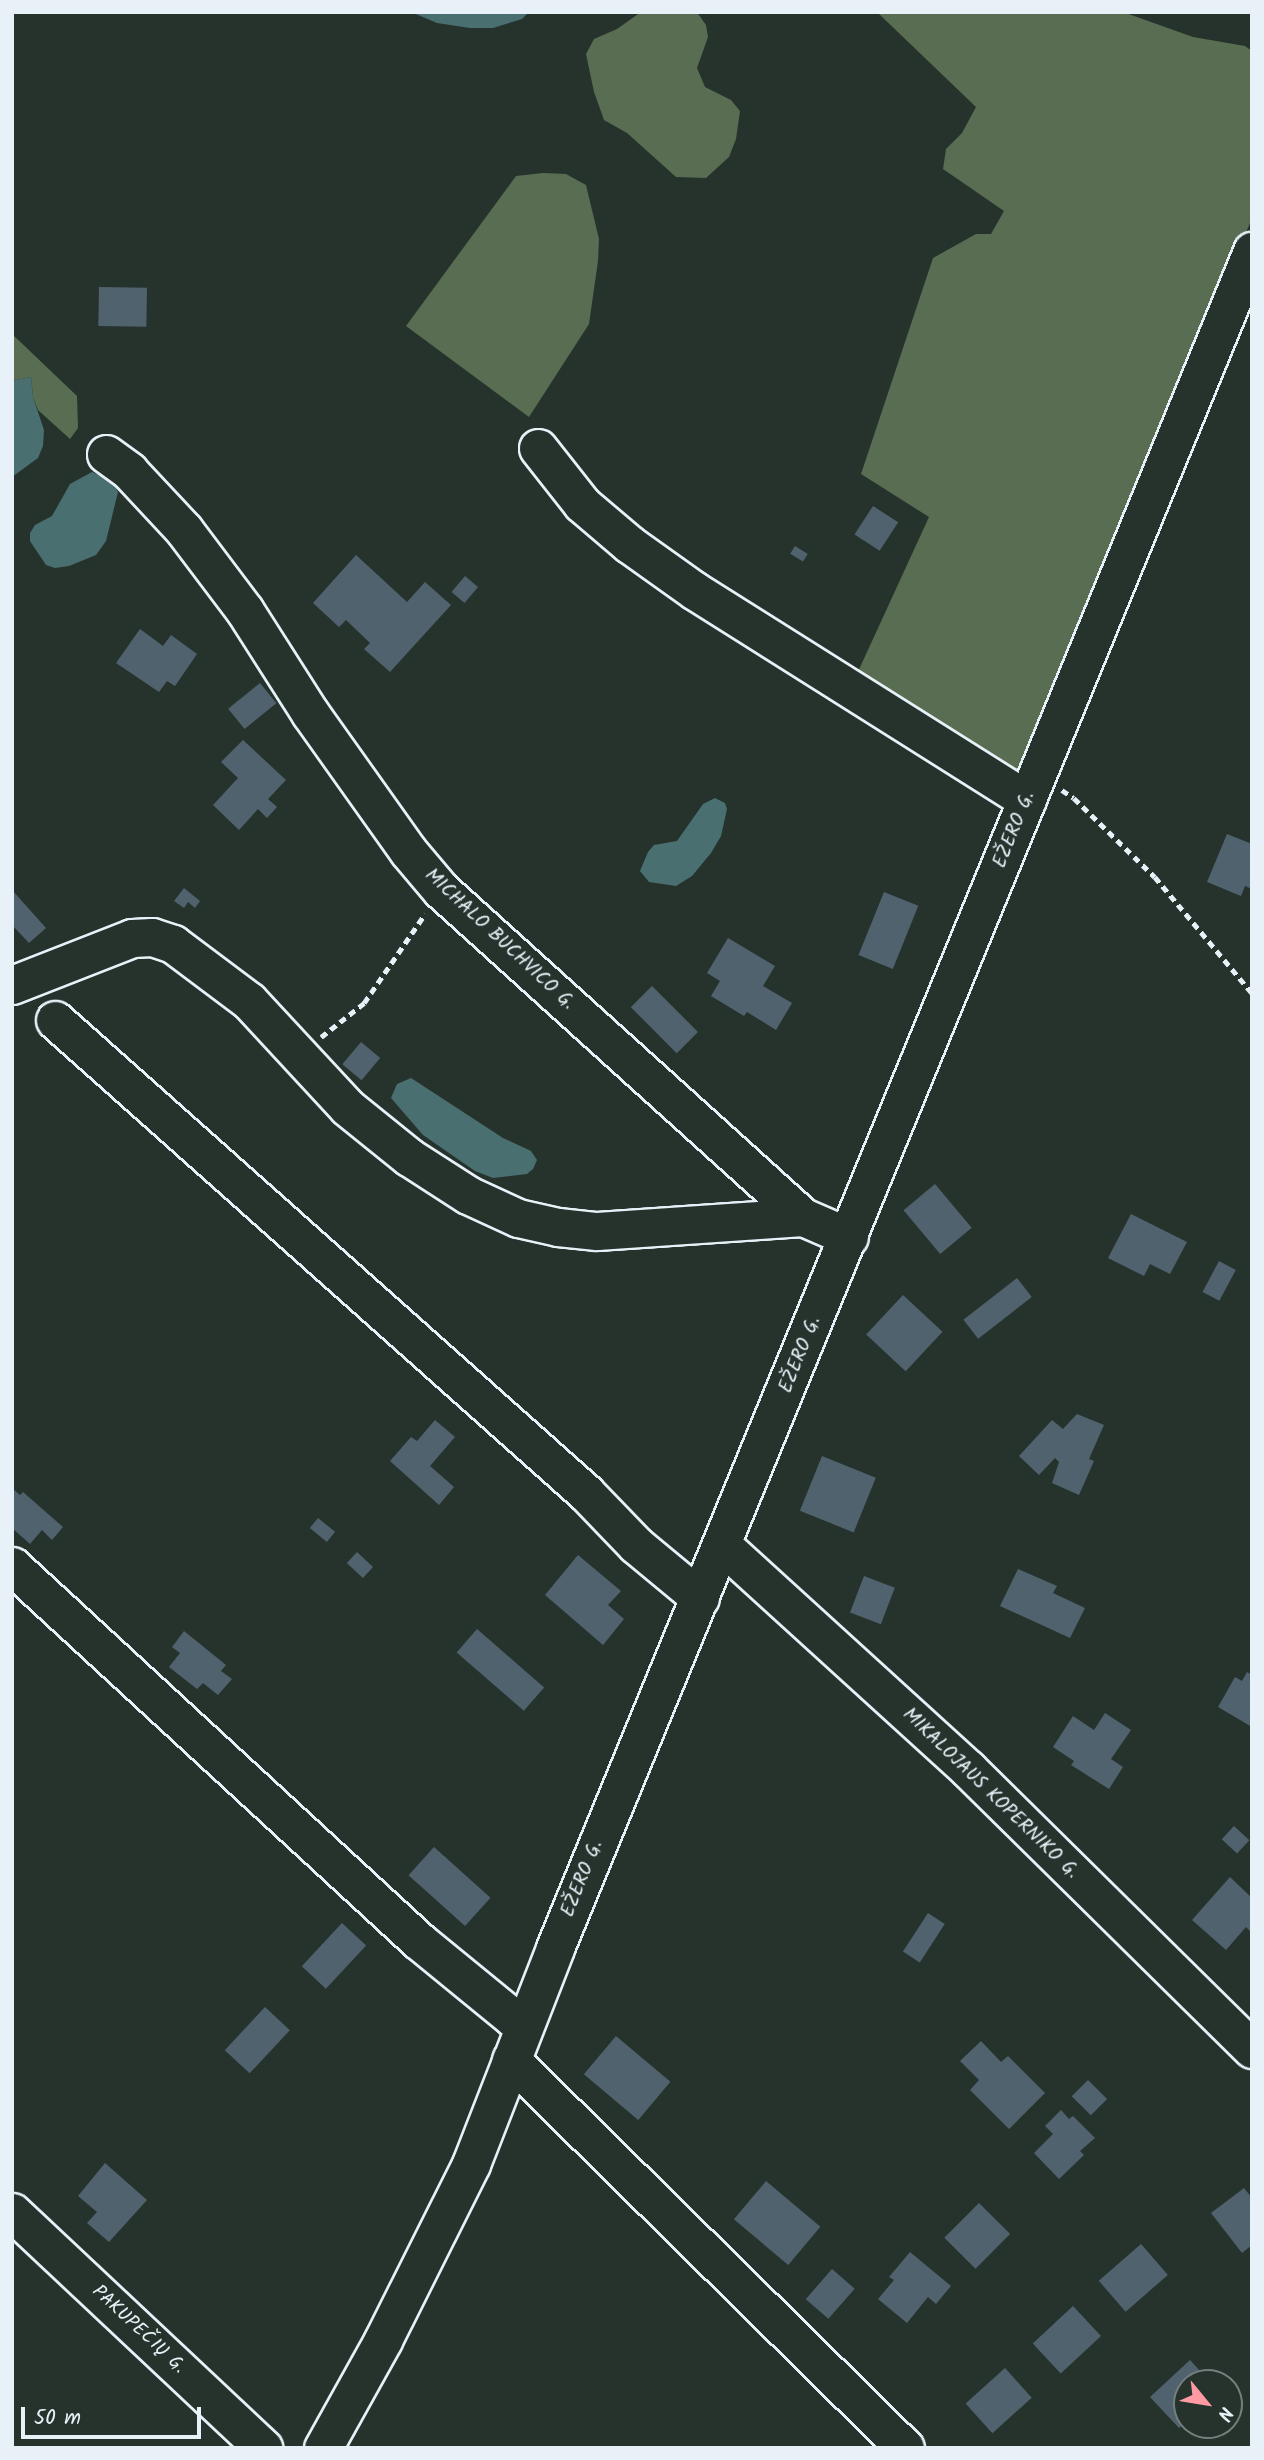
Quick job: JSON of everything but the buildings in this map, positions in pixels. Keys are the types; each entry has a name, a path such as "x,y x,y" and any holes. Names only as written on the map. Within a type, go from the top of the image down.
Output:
{"street":[{"name":"EŽERO G.","path":"323,2448 383,2340 454,2199 1252,251"},
{"path":"538,448 582,504 629,544 695,591 1032,788"},
{"name":"MICHALO BUCHVICO G.","path":"106,454 130,471 184,530 245,611 310,713 355,777 415,860 441,890 803,1217 849,1237"},
{"path":"700,1598 636,1545 586,1493 20,987 132,937 152,937 173,944 249,1001 348,1107 409,1157 468,1195 518,1218 558,1227 597,1231 803,1217"},
{"name":"MIKALOJAUS KOPERNIKO G.","path":"722,1545 968,1769 1252,2049"},
{"path":"12,1566 419,1941 513,2018 525,2024"},
{"path":"511,2060 905,2448"},
{"name":"PAKUPEČIŲ G.","path":"12,2212 263,2448"}],"path":[{"path":"1032,788 1074,798 1155,877 1252,992"},
{"path":"296,1051 326,1034 364,1003 441,890"}],"green space":[{"path":"641,12 695,12 699,15 706,25 708,37 697,68 705,87 731,100 740,111 736,139 729,157 706,178 676,177 627,133 604,120 594,92 586,54 594,39 617,29"},
{"path":"877,12 1123,12 1193,37 1245,46 1252,51 1252,218 1024,780 856,676 929,517 861,474 933,258 976,234 991,234 1004,211 943,169 946,149 962,133 976,107"},
{"path":"566,174 586,185 599,239 598,261 589,324 529,417 406,326 516,176"},
{"path":"12,334 77,396 78,428 70,439 38,410 33,397 31,377 12,381"}],"water":[{"path":"411,12 529,12 522,19 493,28 470,28 437,23"},
{"path":"31,377 33,397 44,430 43,446 38,458 12,477 12,381"},
{"path":"92,472 112,481 118,492 106,541 96,555 69,566 55,568 46,565 30,541 30,533 35,525 52,516 70,484"},
{"path":"715,798 725,803 727,809 721,836 711,853 692,876 676,886 649,882 640,871 648,852 654,845 677,841 703,804"},
{"path":"411,1078 503,1138 531,1151 537,1160 533,1169 527,1174 493,1178 475,1171 423,1135 391,1098 397,1084"}]}
